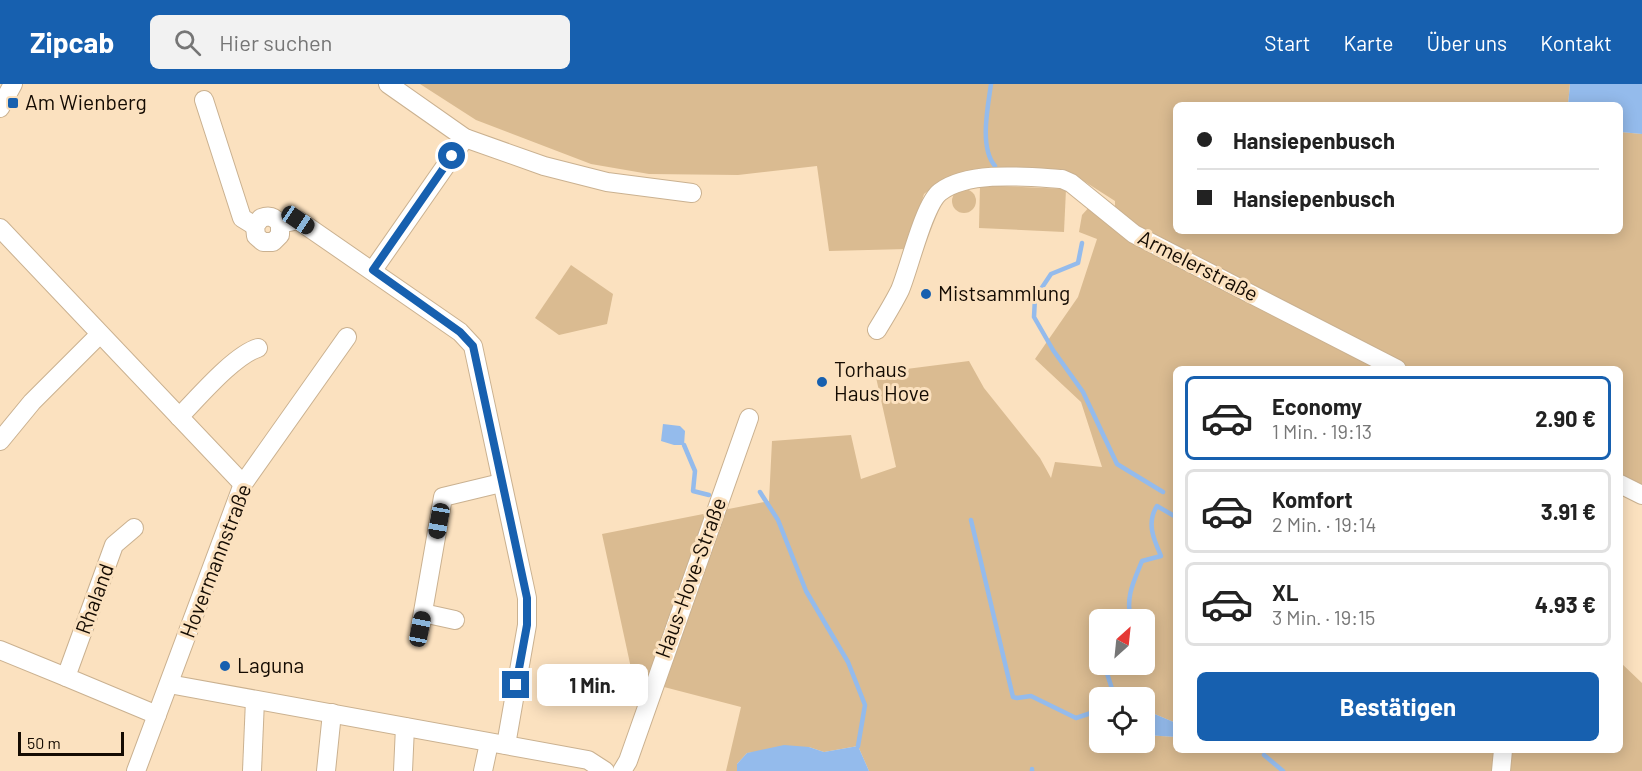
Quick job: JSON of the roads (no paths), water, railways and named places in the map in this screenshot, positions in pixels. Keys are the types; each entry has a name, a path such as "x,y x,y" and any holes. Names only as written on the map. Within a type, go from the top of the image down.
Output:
{"street":[{"path":"0,108 13,84"},
{"path":"388,84 465,138 544,166 607,182 692,193"},
{"path":"204,99 242,218 255,226 261,218 265,217 275,218 280,224 298,220 460,332 473,346 527,598 527,625 497,744 483,771"},
{"path":"373,270 465,138"},
{"name":"Armelerstraße","path":"877,330 899,291 930,205 939,192 963,181 997,177 1062,179 1071,183 1134,234 1391,366"},
{"path":"0,228 243,484"},
{"path":"0,441 32,402 100,334"},
{"name":"Hovermannstraße","path":"136,771 243,484 347,337"},
{"path":"179,417 218,377 250,350 258,348"},
{"name":"Haus-Hove-Straße","path":"622,771 628,761 749,418"},
{"path":"455,620 421,621 443,497 501,483"},
{"path":"1623,486 1642,495"},
{"name":"Rhaland","path":"66,677 114,545 134,528"},
{"path":"0,650 157,715"},
{"path":"169,684 497,744 549,762 588,760 604,771"},
{"path":"252,771 255,700"},
{"path":"326,771 332,713"},
{"path":"403,771 405,727"},
{"path":"1501,771 1503,753"}],"water":[{"path":"1570,84 1642,84 1642,134 1623,132 1623,102 1568,102"},
{"path":"663,424 680,426 685,431 684,445 661,441"},
{"path":"1155,714 1173,722 1173,737 1155,736"},
{"path":"784,745 809,747 824,752 858,746 869,771 737,771 737,764 747,753"}],"waterway":[{"path":"991,84 986,138 987,149 995,166"},
{"path":"1082,243 1078,263 1051,274 1035,298 1034,317 1053,350 1083,392 1117,464 1163,492"},
{"path":"684,445 695,471 693,491 709,495"},
{"path":"760,492 778,520 806,591 848,662 865,705 858,746"},
{"path":"1129,609 1133,582 1142,561 1161,556 1152,531 1154,512 1157,506 1173,515"},
{"path":"971,520 1013,697 1031,696 1076,718 1089,714"},
{"path":"1108,675 1111,687"},
{"path":"1264,755 1283,771"}],"place":[{"name":"Am Wienberg","path":"13,103"},
{"name":"Mistsammlung","path":"926,294"},
{"name":"Torhaus Haus Hove","path":"822,382"},
{"name":"Laguna","path":"225,666"}]}
